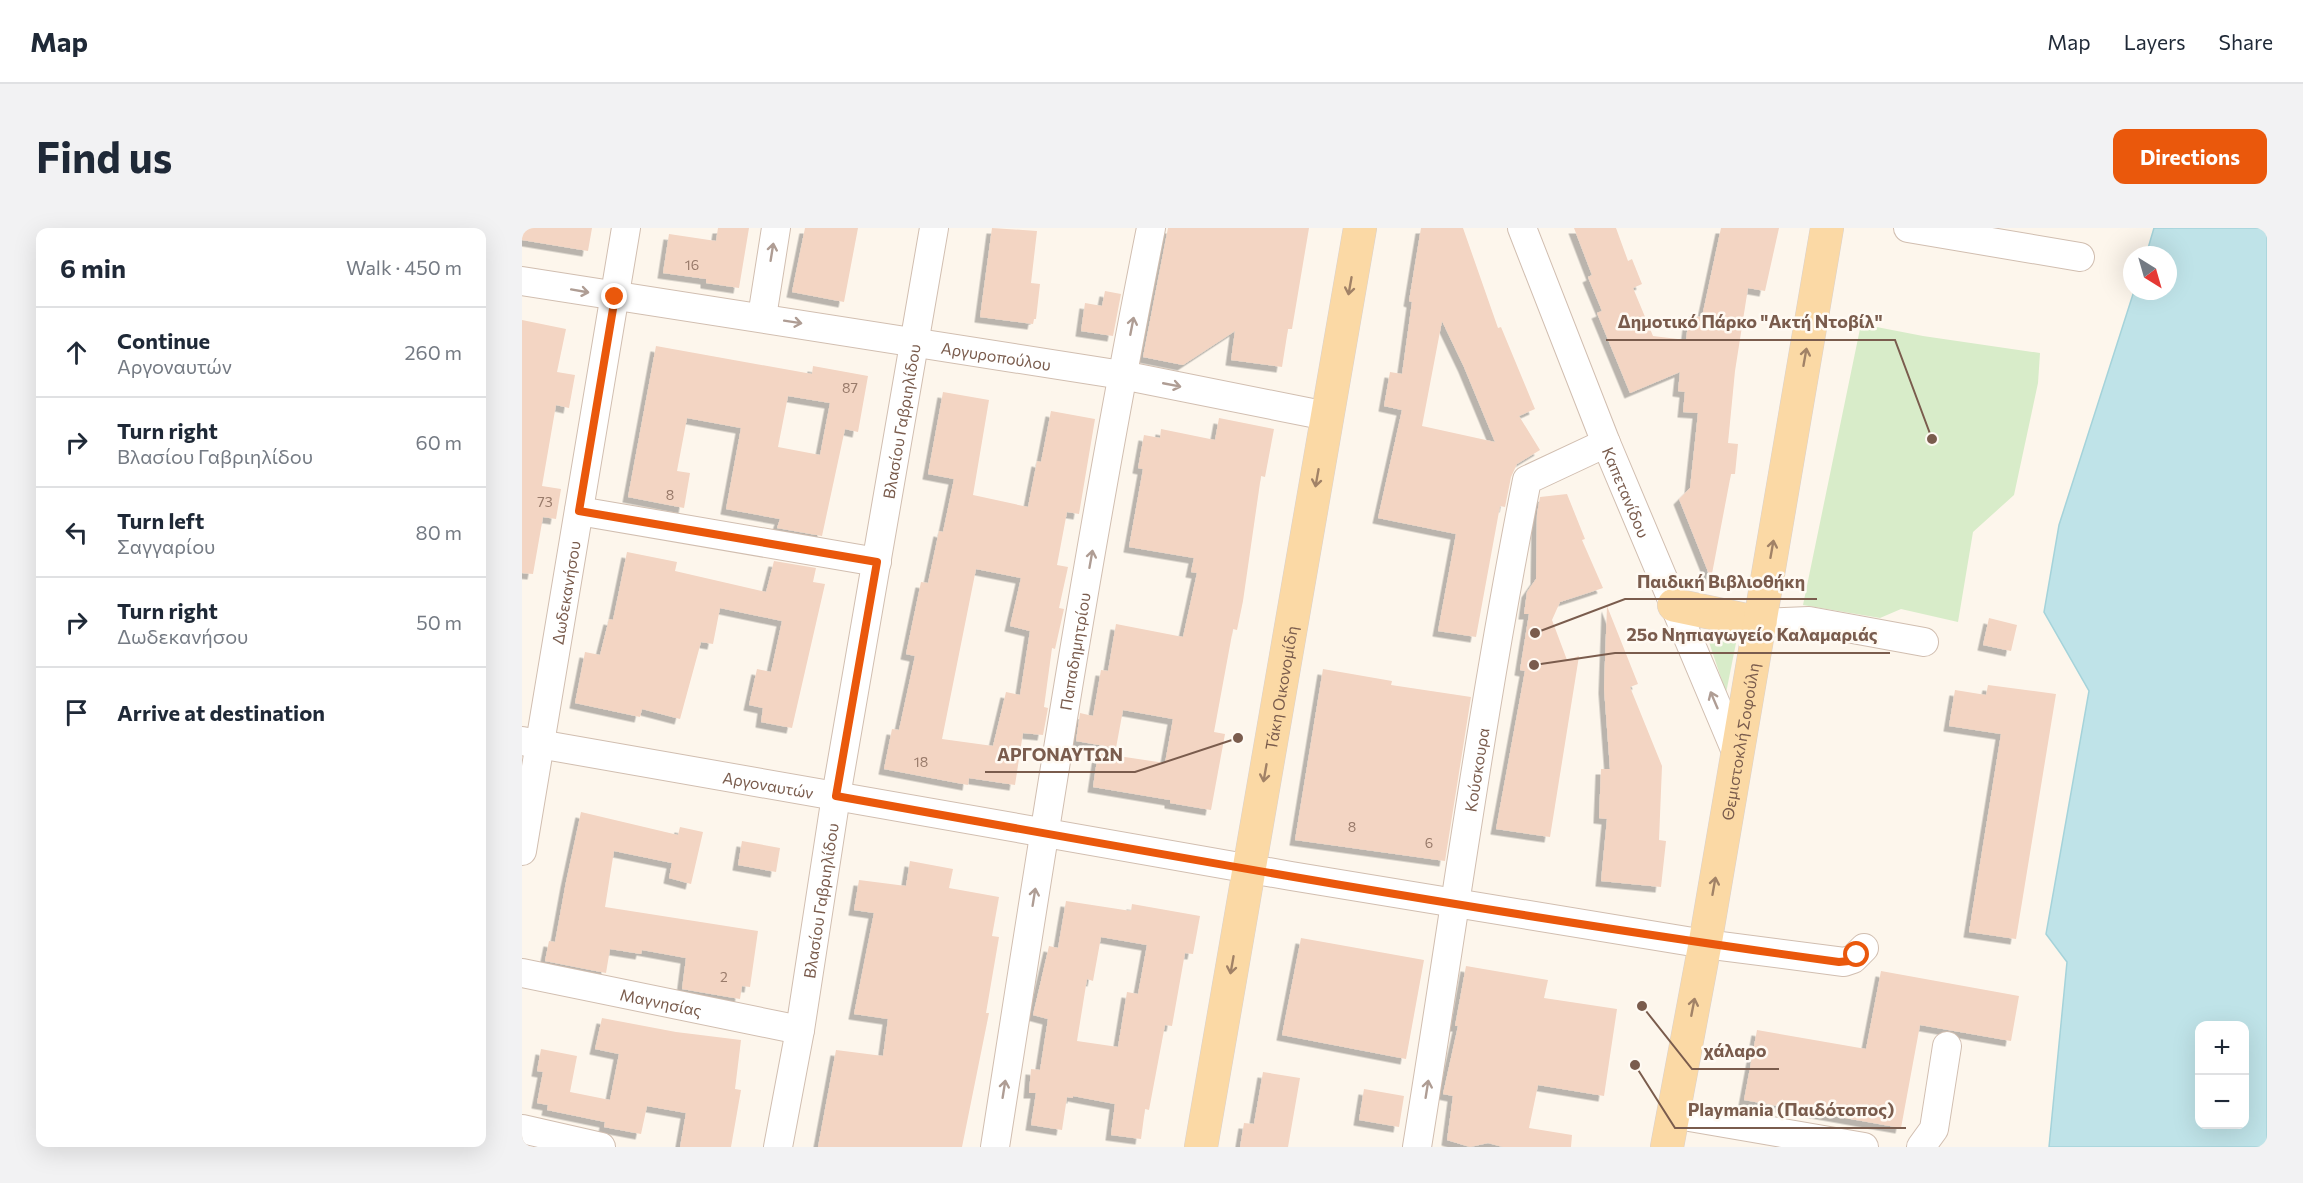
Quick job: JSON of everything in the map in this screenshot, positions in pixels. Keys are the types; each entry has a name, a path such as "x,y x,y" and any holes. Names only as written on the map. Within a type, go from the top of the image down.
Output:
{"main road":[{"name":"Τάκη Οικονομίδη","path":"1201,1147 1360,228"},
{"name":"Θεμιστοκλή Σοφούλη","path":"1667,1147 1705,944 1827,228"},
{"path":"1674,605 1760,623"}],"street":[{"name":"Δωδεκανήσου","path":"522,851 531,743 579,511 626,228"},
{"path":"762,317 776,228"},
{"name":"Βλασίου Γαβριηλίδου","path":"778,1147 800,1030 836,796 934,228"},
{"name":"Παπαδημητρίου","path":"995,1147 1044,833 1122,375 1151,228"},
{"name":"Καπετανίδου","path":"1522,228 1606,442 1737,754"},
{"path":"1908,228 2080,257"},
{"name":"Αργυροπούλου","path":"522,281 1122,375 1328,416"},
{"name":"Κούσκουρα","path":"1417,1147 1488,686 1527,480 1606,442"},
{"path":"579,511 877,562"},
{"path":"1760,623 1809,621 1924,642"},
{"name":"Αργοναυτών","path":"531,743 1044,833 1705,944 1844,962 1853,959 1864,948"},
{"name":"Μαγνησίας","path":"522,973 800,1030"},
{"path":"1921,1147 1934,1129 1947,1046"},
{"path":"1672,1114 1864,1147"},
{"path":"522,1129 601,1147"}],"green space":[{"path":"1861,324 1923,336 2040,353 2038,383 2014,495 1973,532 1958,622 1901,609 1880,618 1803,605"},
{"path":"1706,633 1737,638 1726,693"}],"water":[{"path":"2154,228 2267,228 2267,1147 2049,1147 2067,962 2046,934 2089,691 2044,612 2059,525 2131,300 2177,300 2177,246 2149,246"}],"building":[{"path":"522,228 592,228 588,251 522,240"},
{"path":"718,228 749,228 739,288 706,283 706,279 663,273 669,234 716,241"},
{"path":"805,228 858,228 844,302 792,292"},
{"path":"992,228 1037,231 1031,283 1040,284 1036,319 1033,324 980,317"},
{"path":"1168,228 1309,228 1292,329 1288,329 1282,367 1231,360 1235,331 1183,365 1143,357"},
{"path":"1421,228 1463,228 1498,328 1501,327 1535,409 1519,416 1540,450 1517,464 1511,477 1505,507 1500,506 1476,637 1438,631 1456,534 1378,518 1402,410 1384,406 1390,372 1402,374 1412,302 1409,301","holes":["1442,321 1495,442 1422,426"]},
{"path":"1574,228 1616,228 1628,261 1632,259 1642,284 1633,288 1653,336 1686,340 1689,316 1702,317 1721,228 1779,228 1765,291 1748,288 1735,371 1728,443 1738,444 1735,474 1731,474 1711,579 1679,499 1690,488 1698,413 1683,412 1685,392 1678,391 1680,372 1630,393 1597,313 1602,311 1588,277 1592,275"},
{"path":"1105,291 1121,294 1113,336 1081,331 1085,303 1102,306"},
{"path":"522,320 566,329 557,372 575,375 569,408 556,405 542,486 561,489 556,519 543,517 533,574 522,573"},
{"path":"656,346 812,374 813,366 868,376 858,432 845,429 822,536 777,528 780,519 726,509 741,428 687,418 677,471 690,473 684,508 628,497","holes":["788,396 830,403 820,455 778,447"]},
{"path":"943,392 989,400 973,495 1028,507 1037,461 1041,462 1051,411 1095,419 1079,514 1067,512 1057,565 1068,567 1059,608 1064,609 1055,649 1052,648 1044,707 1048,708 1043,735 1023,733 1015,785 969,778 968,785 884,769 892,729 899,730 915,656 906,654 921,582 928,583 939,531 943,532 954,479 928,474","holes":["976,569 1021,578 1010,626 1030,631 1020,695 1006,692 993,746 942,739"]},
{"path":"1219,418 1274,429 1265,477 1261,476 1243,601 1237,630 1233,629 1214,732 1225,734 1211,810 1170,803 1170,800 1093,787 1098,753 1165,763 1173,719 1123,710 1116,748 1076,741 1080,713 1093,716 1101,670 1108,671 1116,624 1183,637 1197,573 1191,572 1194,558 1129,547 1143,469 1138,468 1144,435 1160,438 1161,429 1215,440"},
{"path":"1567,494 1585,539 1582,540 1603,588 1560,602 1552,620 1567,660 1579,656 1550,837 1496,829 1525,671 1520,670 1529,614 1524,614 1527,592 1536,579 1537,514 1540,497"},
{"path":"627,552 677,562 675,571 766,592 774,561 816,568 813,582 825,584 792,728 761,722 763,708 749,705 757,669 771,672 782,621 720,608 713,644 701,642 680,719 642,709 640,717 575,703 585,652 600,655 609,619 613,620"},
{"path":"1607,606 1638,684 1630,687 1662,766 1659,840 1666,841 1661,887 1601,881 1607,819 1599,818 1601,769 1610,769 1604,688"},
{"path":"1989,618 2017,625 2011,651 1983,645"},
{"path":"1323,669 1392,681 1391,685 1471,697 1445,861 1295,840"},
{"path":"1988,685 2056,694 2016,939 1969,932 2001,734 1949,726 1955,690 1986,695"},
{"path":"581,812 678,835 680,827 703,832 691,884 669,878 672,863 614,851 605,907 758,931 750,987 742,986 740,999 682,989 686,958 642,950 641,954 610,949 606,973 545,961 549,941 555,942"},
{"path":"742,841 780,848 776,872 738,865"},
{"path":"910,861 953,869 949,888 999,897 992,936 999,937 986,1013 989,1013 962,1147 818,1147 836,1050 883,1056 888,1019 854,1014 874,913 854,910 859,880 906,886"},
{"path":"1066,901 1131,911 1132,904 1200,916 1193,954 1185,953 1172,1026 1165,1025 1149,1110 1145,1109 1141,1139 1111,1135 1115,1104 1073,1096 1073,1098 1067,1097 1062,1130 1031,1125 1036,1093 1029,1093 1031,1069 1040,1070 1048,1019 1033,1015 1049,946 1058,948","holes":["1101,937 1147,945 1138,994 1127,992 1118,1047 1077,1041 1087,979 1093,981"]},
{"path":"1301,938 1424,960 1406,1059 1282,1035"},
{"path":"1466,966 1548,980 1544,998 1617,1009 1604,1096 1538,1085 1529,1128 1572,1135 1571,1147 1503,1147 1488,1143 1470,1147 1447,1140 1453,1096 1443,1094 1458,1026 1455,1026"},
{"path":"1881,971 2019,996 2011,1041 1920,1025 1901,1128 1744,1100 1757,1030 1866,1049"},
{"path":"602,1018 676,1032 741,1040 735,1089 741,1090 731,1147 680,1147 686,1113 647,1106 641,1134 604,1127 605,1122 547,1110 548,1105 537,1103 543,1072 537,1071 541,1049 577,1056 570,1092 610,1100 619,1054 595,1049"},
{"path":"1263,1072 1300,1078 1288,1147 1240,1147 1244,1123 1254,1124"},
{"path":"1364,1089 1404,1096 1399,1127 1359,1120"}],"place":[{"name":"Δημοτικό Πάρκο \"Ακτή Ντοβίλ\"","path":"1932,439"},
{"name":"Παιδική Βιβλιοθήκη","path":"1535,633"},
{"name":"25ο Νηπιαγωγείο Καλαμαριάς","path":"1534,665"},
{"name":"ΑΡΓΟΝΑΥΤΩΝ","path":"1238,738"},
{"name":"χάλαρο","path":"1642,1006"},
{"name":"Playmania (Παιδότοπος)","path":"1635,1065"}],"route":[{"path":"615,297 579,511 877,562 836,796 1208,862 1705,944 1839,962 1849,961 1857,955"}]}
